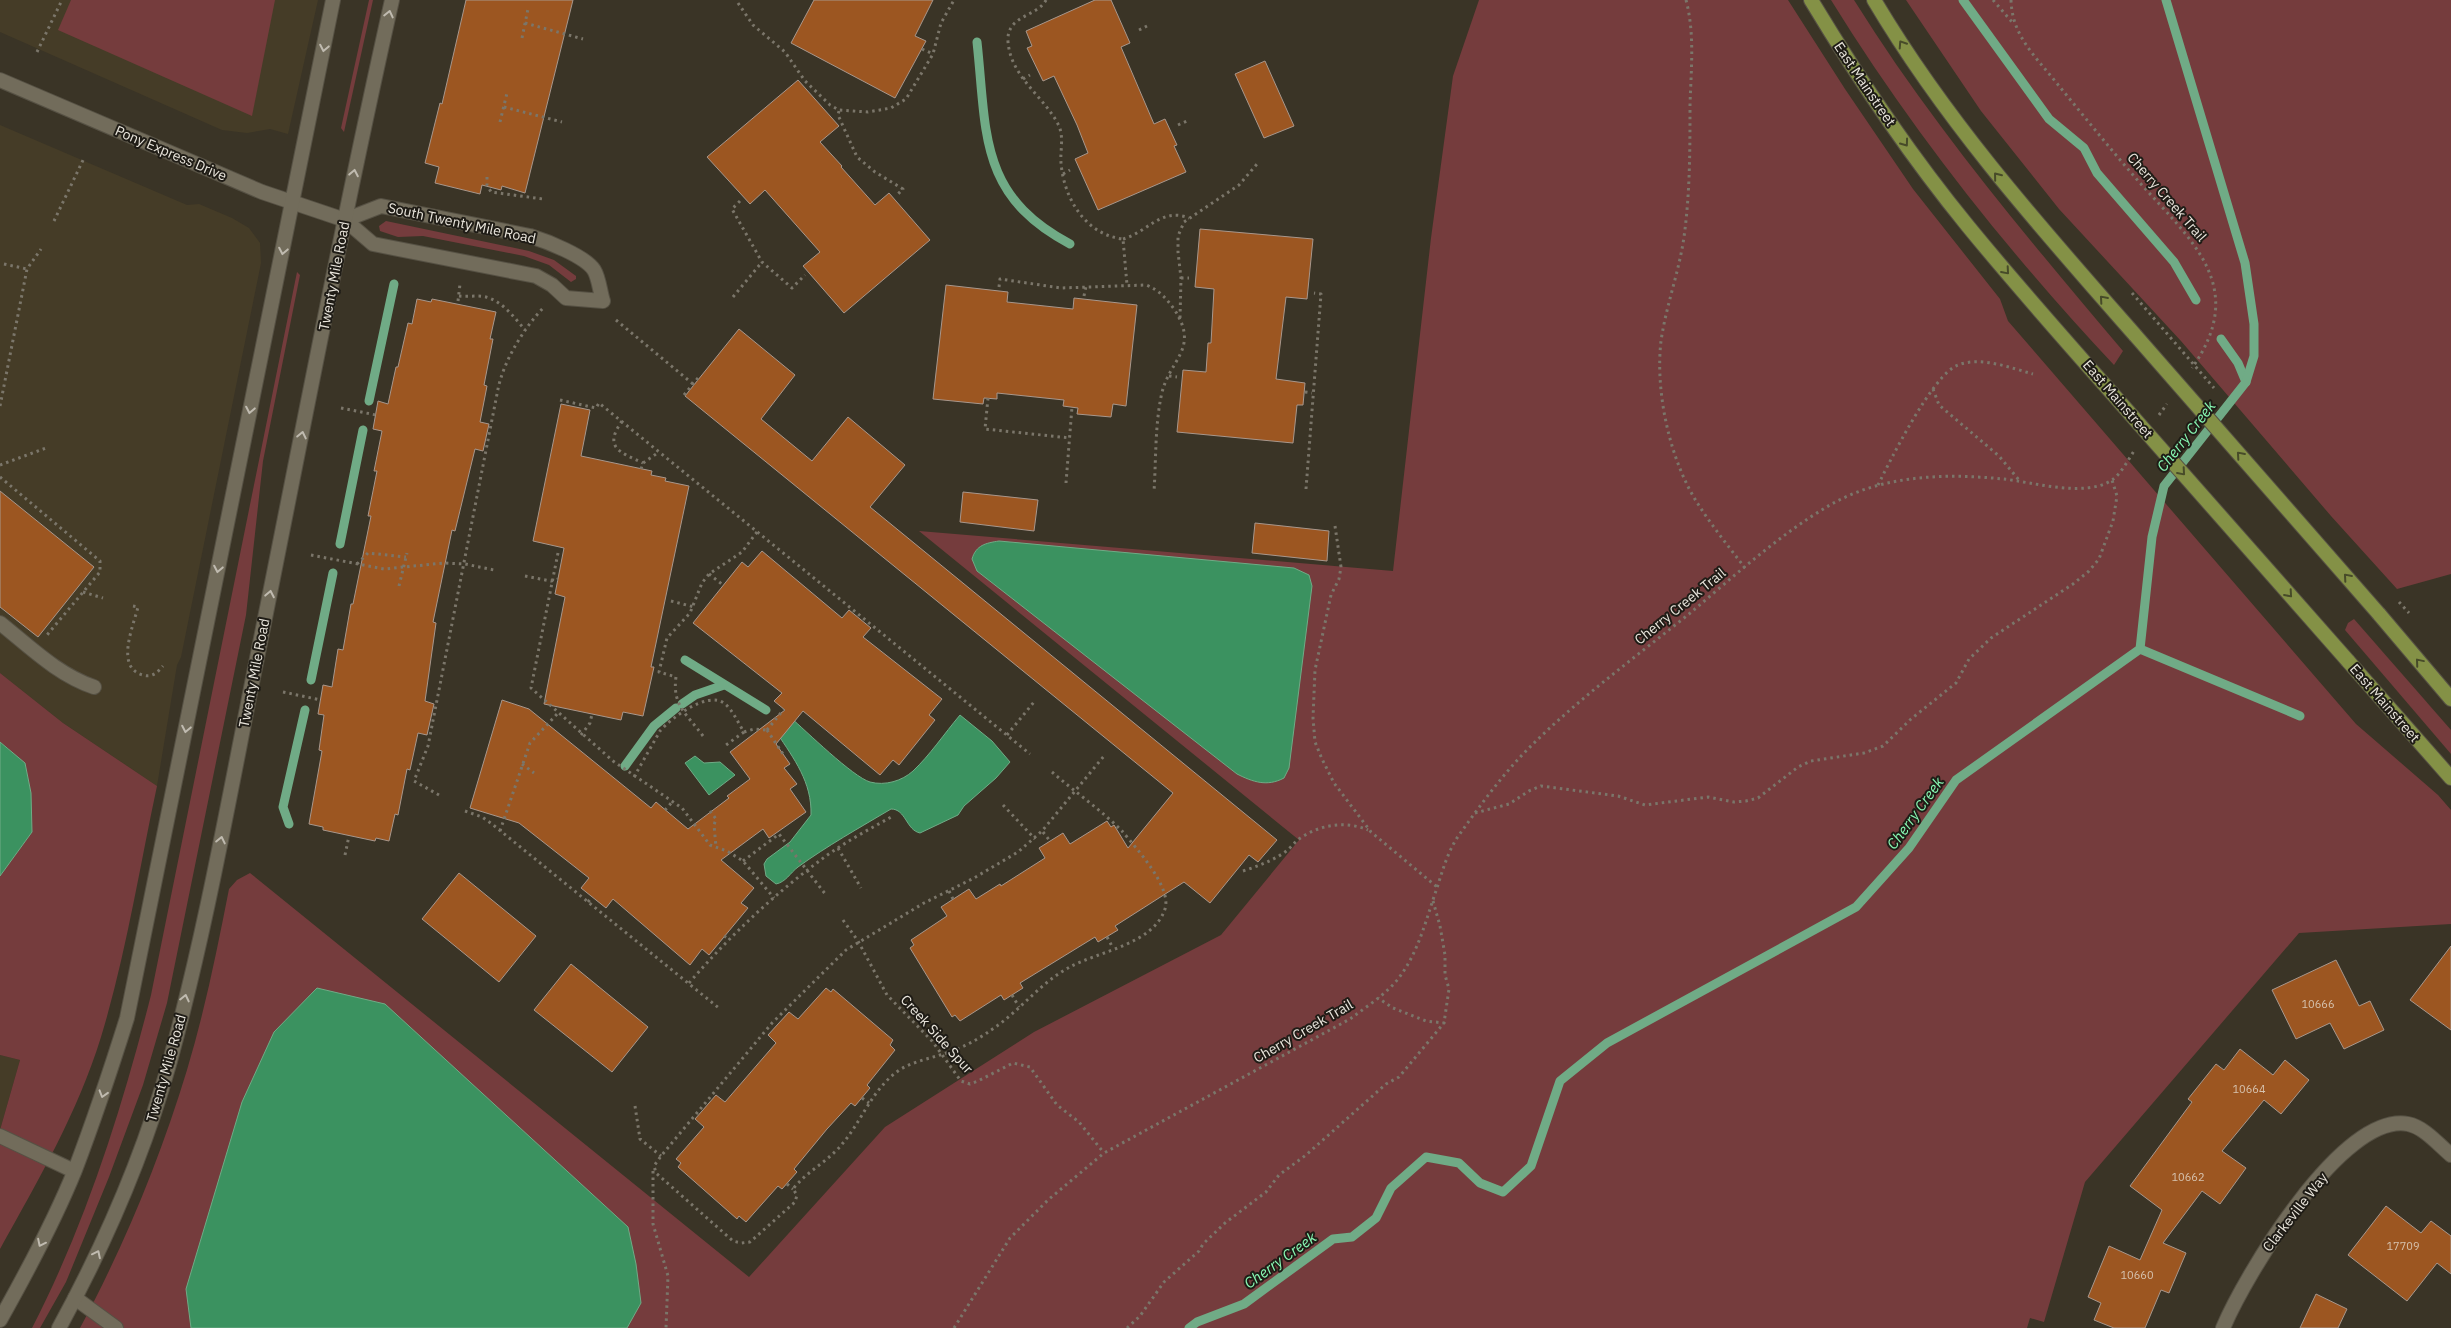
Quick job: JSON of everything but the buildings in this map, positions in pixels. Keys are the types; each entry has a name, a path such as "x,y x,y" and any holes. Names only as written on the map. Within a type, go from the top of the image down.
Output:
{"main road":[{"path":"0,1320 29,1267 74,1171 99,1106 127,1018 333,0"},
{"name":"Twenty Mile Road","path":"59,1328 103,1241 132,1174 170,1062 184,1007 220,842 345,220 392,0"},
{"name":"East Mainstreet","path":"1811,0 1871,94 1943,195 1992,255 2451,778"},
{"path":"1874,0 1911,58 1970,141 2028,213 2451,699"},
{"name":"Pony Express Drive","path":"0,80 292,203 345,220"},
{"name":"South Twenty Mile Road","path":"381,206 530,236 551,243 575,255 594,270 603,301 566,298 552,285 528,274 373,244 345,220 381,206"},
{"path":"0,623 75,681 94,687"},
{"name":"Clarkeville Way","path":"2223,1328 2235,1301 2259,1259 2321,1176 2352,1143 2368,1133 2395,1124 2409,1124 2424,1132 2451,1155"},
{"path":"0,1136 74,1171"},
{"path":"75,1298 116,1328"}],"path":[{"path":"37,52 62,0"},
{"path":"738,3 753,25 785,52 805,81 830,105 839,110 868,112 883,110 901,104 917,85 933,54 941,23 954,0"},
{"path":"1046,0 1042,6 1018,19 1009,35 1008,43 1012,57 1023,79 1029,89 1046,105 1062,133 1063,174 1076,208 1089,225 1103,235 1123,239 1140,233 1156,219 1164,216 1181,215 1188,218"},
{"path":"1686,0 1691,29 1690,191 1684,240 1661,341 1662,396 1674,452 1685,480 1697,503 1745,568"},
{"path":"1993,0 2013,22"},
{"name":"Cherry Creek Trail","path":"2011,0 2013,22 2030,51 2141,184 2184,230 2207,264 2215,293 2214,316 2207,347 2191,370"},
{"path":"522,38 528,9"},
{"path":"525,24 583,39"},
{"path":"1139,30 1147,26"},
{"path":"922,49 933,54"},
{"path":"1023,79 1030,75"},
{"path":"500,122 507,93"},
{"path":"504,107 562,122"},
{"path":"833,120 838,115 839,110"},
{"path":"838,115 857,157 875,172 903,189 898,194"},
{"path":"1178,125 1187,120"},
{"path":"54,221 84,158"},
{"path":"1180,319 1181,278 1178,261 1178,236 1184,222 1239,186 1257,164"},
{"path":"1063,174 1070,170"},
{"path":"487,177 486,185 491,192 543,199"},
{"path":"740,201 732,209 762,262 792,288 806,275"},
{"path":"1123,239 1127,284"},
{"path":"0,406 26,269 40,249"},
{"path":"734,297 762,262"},
{"path":"4,264 26,269"},
{"path":"1181,278 1189,278"},
{"path":"999,287 1000,279 1045,287 1127,284 1154,288 1166,298 1185,330 1185,342 1163,387 1154,492"},
{"path":"461,281 458,298 480,296 492,299 517,320 525,330"},
{"path":"1084,296 1086,286"},
{"path":"1306,489 1321,294 1314,293"},
{"path":"439,795 414,781 426,754 500,381 525,330 544,306"},
{"path":"616,320 693,384"},
{"path":"1878,485 1933,389 1946,372 1959,364 1970,362 2002,365 2033,374"},
{"path":"1168,376 1177,377"},
{"path":"684,395 698,378"},
{"path":"1933,389 1939,405 1999,456 2019,481"},
{"path":"1305,392 1312,393"},
{"path":"988,398 985,429 1070,438"},
{"path":"560,400 596,408 599,402 1030,754"},
{"path":"2158,418 2169,402"},
{"path":"1066,483 1072,407"},
{"path":"341,408 376,415"},
{"path":"622,421 614,433 614,445 618,450 643,463"},
{"path":"0,465 46,448"},
{"path":"1474,814 1509,804 1529,791 1542,786 1580,793 1618,796 1645,805 1708,797 1734,802 1746,801 1758,798 1798,767 1811,762 1864,753 1883,746 1911,719 1956,683 1969,659 1991,638 2074,584 2090,571 2099,559 2113,521 2117,496 2112,480 2136,449"},
{"path":"641,468 643,463 658,452"},
{"name":"Cherry Creek Trail","path":"954,1328 1010,1238 1048,1200 1104,1153 1350,1020 1378,998 1397,980 1409,962 1418,943 1447,856 1474,814 1505,775 1542,736 1745,568 1830,505 1850,495 1878,485 1919,478 1950,476 2079,488 2112,480"},
{"path":"0,477 100,561 100,572 34,650"},
{"path":"1335,526 1341,568 1340,579 1331,594 1316,670 1313,718 1315,742 1334,783 1371,832 1437,887"},
{"path":"703,736 676,700 674,692 676,677 659,672 668,638 694,607 702,583 709,574 742,552 757,532"},
{"path":"357,564 368,553 406,555 399,586"},
{"path":"558,553 551,581 532,688 582,735 634,777 673,801 689,817 704,838 716,847 728,851 743,861 774,898"},
{"path":"311,554 384,570 444,563 465,564 494,570"},
{"path":"709,574 723,585"},
{"path":"524,576 551,581 558,579"},
{"path":"83,592 103,598"},
{"path":"671,601 694,607"},
{"path":"133,606 138,607 127,661 128,666 132,671 145,676 157,673 163,666"},
{"path":"283,692 320,700"},
{"path":"634,777 660,731 685,711 699,703 719,701 728,708 744,732"},
{"path":"1007,735 1034,702"},
{"path":"767,730 784,709"},
{"path":"500,831 530,743 558,713"},
{"path":"582,735 590,724 592,714"},
{"path":"726,745 744,732 754,729 767,730"},
{"path":"767,730 785,757"},
{"path":"666,1328 668,1276 653,1224 653,1169 661,1156 774,1020 793,1000 858,942 1006,860 1035,839 1104,756"},
{"path":"522,764 534,773"},
{"path":"793,1189 806,1174 843,1143 869,1103 891,1078 903,1068 942,1055 992,1030 1057,975 1090,957 1136,940 1149,932 1164,910 1166,897 1162,886 1122,832 1052,772"},
{"path":"665,810 673,801"},
{"path":"1003,805 1035,839"},
{"path":"465,811 482,817 689,982 720,1009"},
{"path":"710,811 716,819 714,825 716,847"},
{"path":"689,982 728,939 807,870 838,848 893,816"},
{"path":"1243,871 1262,865 1280,855 1302,836 1332,826 1344,824 1371,832"},
{"path":"1042,831 1050,841"},
{"path":"743,861 778,833 826,895"},
{"path":"345,855 349,836"},
{"path":"838,848 861,888"},
{"path":"949,891 953,899"},
{"path":"588,902 592,897"},
{"path":"1127,1328 1140,1316 1164,1282 1199,1251 1203,1244 1225,1223 1266,1192 1278,1176 1306,1155 1386,1084 1399,1077 1444,1023 1449,989 1445,975 1445,955 1440,926 1432,900"},
{"name":"Creek Side Spur","path":"843,920 858,942 887,995 932,1041 961,1081 970,1084 987,1078 1013,1063 1030,1068 1057,1105 1079,1122 1104,1153"},
{"path":"724,936 728,939"},
{"path":"1108,937 1113,948"},
{"path":"1012,994 1020,1007"},
{"path":"1378,998 1393,1008 1426,1021 1444,1023"},
{"path":"774,1020 778,1024"},
{"path":"862,1098 869,1103"},
{"path":"635,1106 640,1139 661,1156"},
{"path":"653,1169 730,1238 741,1243 750,1242 795,1202 797,1195 787,1184"}],"shaded area":[{"path":"0,0 318,0 288,134 270,129 247,133 222,130 0,32"},
{"path":"71,0 275,0 252,116 58,30"},
{"path":"369,0 373,0 344,132 341,128"},
{"path":"1479,0 1788,0 1845,89 1913,189 2000,299 2008,321 2356,724 2438,795 2451,810 2451,924 2299,933 2085,1182 2044,1322 2030,1318 2027,1328 80,1328 126,1234 165,1136 205,1002 229,889 237,880 250,873 749,1277 885,1127 1034,1032 1221,935 1299,840 919,531 1393,571 1431,238 1453,76"},
{"path":"1831,0 1854,0 1916,93 1982,181 2123,351 2114,365 2036,279 1963,189 1894,96"},
{"path":"1906,0 2451,0 2451,574 2397,589 2331,516 2181,341 2059,209 1981,111"},
{"path":"0,125 187,205 199,204 232,218 249,228 260,243 261,263 181,657 177,665 157,786 63,723 0,673"},
{"path":"386,221 529,251 554,260 576,276 576,279 571,282 549,265 524,256 423,236 398,237 380,231 379,226"},
{"path":"297,272 300,275 263,461 246,615 167,1003 143,1085 109,1177 66,1282 40,1328 32,1328 86,1207 115,1123 151,995"},
{"path":"999,541 1294,568 1309,575 1312,586 1289,768 1284,778 1266,783 1237,774 977,571 972,559 976,551 986,544"},
{"path":"2354,619 2451,730 2451,754 2345,630 2348,623"},
{"path":"0,673 63,723 157,786 118,975 92,1065 56,1146 0,1249 0,1130 20,1060 0,1055 0,876 32,832 9,749 0,742"},
{"path":"960,715 992,741 1010,762 996,778 964,806 958,815 920,833 912,828 900,812 891,809 820,852 798,867 783,881 776,884 766,876 764,864 767,859 790,842 811,815 809,792 801,771 777,733 790,717 853,772 870,782 887,783 909,775"},
{"path":"0,742 25,763 31,793 32,832 0,876"},
{"path":"695,756 704,763 720,762 735,775 709,795 685,763"},
{"path":"317,988 385,1004 628,1227 636,1264 641,1303 627,1328 191,1328 186,1289 242,1102 274,1032"},
{"path":"0,1055 20,1060 0,1130"}],"waterway":[{"path":"1963,0 2049,119 2084,148 2097,173 2174,262 2196,300"},
{"name":"Cherry Creek","path":"1189,1328 1197,1322 1244,1304 1333,1239 1352,1237 1376,1218 1391,1188 1426,1157 1459,1163 1480,1183 1503,1192 1531,1166 1560,1081 1607,1043 1856,907 1909,848 1956,780 2140,649 2152,537 2164,486 2246,382 2254,356 2254,324 2245,263 2166,0"},
{"path":"977,42 987,133 993,159 1003,183 1018,205 1040,225 1070,244"},
{"path":"369,401 394,284"},
{"path":"2221,339 2238,363 2246,382"},
{"path":"340,544 363,430"},
{"path":"311,680 333,573"},
{"path":"2140,649 2300,716"},
{"path":"685,660 766,710"},
{"path":"682,704 695,695 724,685"},
{"path":"625,766 654,726 676,708"},
{"path":"289,824 283,807 305,710"}]}
